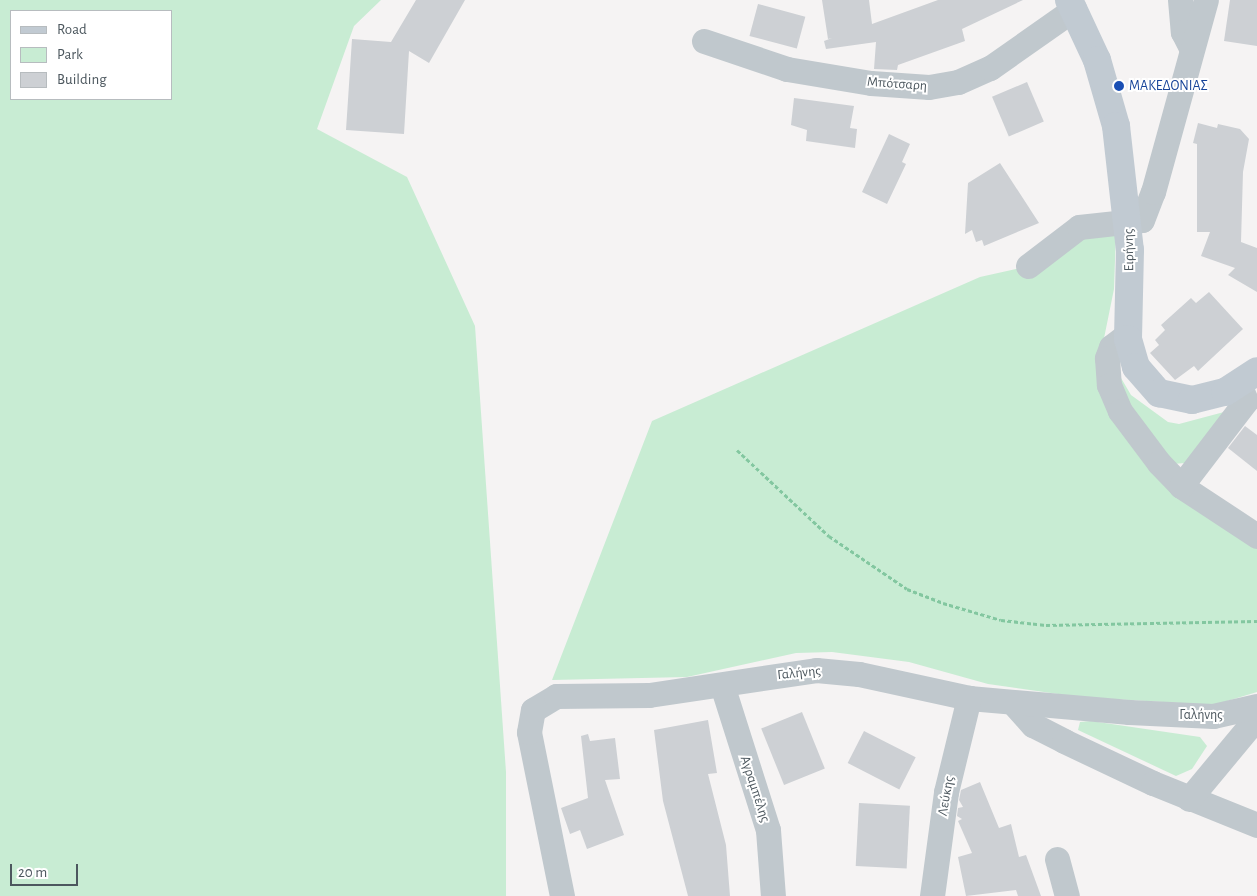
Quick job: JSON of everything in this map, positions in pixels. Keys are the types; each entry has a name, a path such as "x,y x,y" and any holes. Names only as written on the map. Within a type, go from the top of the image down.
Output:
{"street":[{"path":"1180,0 1183,32 1191,48"},
{"path":"1028,266 1080,227 1140,221 1148,207 1206,0"},
{"name":"Μπότσαρη","path":"704,41 787,69 871,84 930,87 968,79 990,68 1071,5"},
{"name":"Ειρήνης","path":"1071,5 1097,60 1112,109 1128,222 1128,334 1136,367 1159,393 1180,399 1202,399 1248,378"},
{"path":"1128,334 1111,348 1107,358 1106,374 1112,394 1140,439 1181,486 1257,536"},
{"path":"1181,486 1246,401 1248,378"},
{"name":"Γαλήνης","path":"562,896 529,737 533,710 560,695 649,695 800,672 829,670 875,677 969,698 1012,702 1190,716 1229,715 1257,708"},
{"name":"Αγραμπέλης","path":"722,685 768,830 773,896"},
{"name":"Λεύκης","path":"932,896 946,792 969,698"},
{"path":"1012,702 1026,718 1048,733 1189,798 1257,825"},
{"path":"1189,798 1248,728 1257,708"},
{"path":"1057,858 1067,896"}],"path":[{"path":"737,450 829,536 907,589 943,603 1001,620 1046,625 1257,621"}],"green space":[{"path":"0,0 381,0 354,26 317,129 407,177 475,326 506,772 506,896 0,896"},
{"path":"1116,232 1114,289 1099,363 1105,396 1257,547 1257,692 1214,705 1079,697 988,684 909,662 832,652 796,653 687,677 552,680 652,421 980,277 1016,269 1027,272 1070,240"},
{"path":"1117,361 1121,378 1131,395 1168,422 1179,424 1224,412 1185,463 1173,464 1124,401"},
{"path":"1091,721 1200,737 1207,746 1192,769 1176,776 1078,730 1080,722"}],"building":[{"path":"416,0 465,0 429,63 409,51 404,134 346,130 352,39 391,42"},
{"path":"822,0 869,0 872,24 938,0 1023,0 962,29 965,41 898,65 897,70 874,69 876,42 826,49 824,41 832,38 828,39"},
{"path":"1230,0 1257,0 1257,46 1224,41"},
{"path":"758,4 805,17 797,49 749,36"},
{"path":"1027,82 1044,122 1009,136 992,97"},
{"path":"794,98 854,106 850,128 857,129 855,148 806,141 807,130 791,125"},
{"path":"1198,123 1217,128 1218,124 1240,129 1249,139 1243,172 1241,242 1257,248 1257,292 1228,275 1235,268 1201,256 1210,232 1197,232 1197,144 1193,143"},
{"path":"889,134 910,144 902,162 906,164 887,204 862,192"},
{"path":"1000,163 1039,223 984,246 982,240 976,242 972,230 965,234 968,183"},
{"path":"1209,292 1243,329 1198,371 1194,366 1175,380 1150,353 1159,345 1155,340 1165,330 1161,325 1191,298 1196,303"},
{"path":"1245,426 1257,435 1257,471 1228,448"},
{"path":"802,712 825,769 784,785 761,728"},
{"path":"708,720 717,773 708,774 726,845 730,896 688,896 663,801 654,730"},
{"path":"864,731 916,757 899,789 848,763"},
{"path":"588,734 590,741 615,738 620,779 605,780 624,835 587,849 580,830 570,834 561,808 588,798 581,736"},
{"path":"980,782 999,828 1011,824 1019,857 1026,855 1041,896 1018,896 1016,890 966,896 958,857 972,853 958,821 962,819 957,816 958,808 963,807 959,800 961,790"},
{"path":"859,803 910,806 907,869 856,866"}],"place":[{"name":"ΜΑΚΕΔΟΝΙΑΣ","path":"1119,86"}]}
